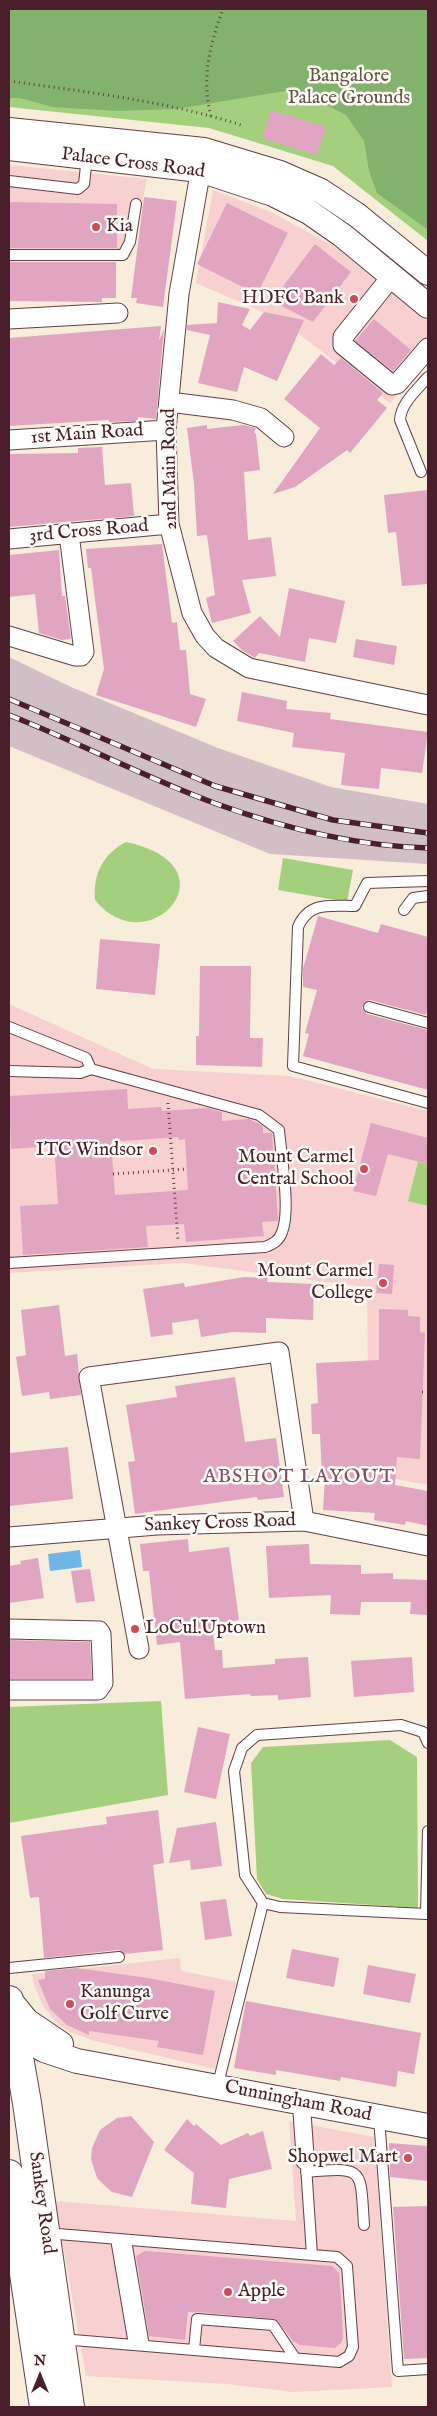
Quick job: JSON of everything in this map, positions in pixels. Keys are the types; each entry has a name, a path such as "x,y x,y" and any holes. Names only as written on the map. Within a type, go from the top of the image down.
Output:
{"main road":[{"name":"Sankey Road","path":"9,1999 23,2082 70,2407"},
{"name":"Sankey Road","path":"9,2174 44,2407"}],"street":[{"name":"Palace Cross Road","path":"9,130 280,172 321,191 357,215 428,273"},
{"name":"Palace Cross Road","path":"9,148 87,157 202,160 309,212 342,235 428,306"},
{"name":"2nd Main Road","path":"202,160 179,294 166,430 168,524 192,613 205,636 216,648 231,659 249,668 428,706"},
{"path":"392,276 343,337 343,345 392,386 397,384 428,348"},
{"path":"9,319 118,313"},
{"path":"168,402 233,410 261,418 284,437"},
{"name":"1st Main Road","path":"9,440 166,430"},
{"name":"3rd Cross Road","path":"9,539 168,524"},
{"path":"9,636 75,656 83,654 85,647 69,534"},
{"path":"139,1648 89,1377 279,1352 304,1521"},
{"name":"Sankey Cross Road","path":"9,1537 116,1528 304,1521 428,1546"},
{"path":"9,1629 99,1631 101,1634 103,1682 98,1690 9,1690"},
{"path":"9,1999 16,2010 39,2031 69,2048 86,2054 161,2069 212,2086"},
{"name":"Cunningham Road","path":"32,2043 77,2061 428,2126"},
{"path":"23,2082 35,2067 46,2062 158,2084 212,2086"}],"lane":[{"path":"9,181 78,189 84,184 87,157"},
{"path":"9,255 124,255 130,242 136,204"},
{"path":"421,472 403,427 401,412 428,377"},
{"path":"428,881 366,883 355,906 317,906 302,917 298,927 294,1066 428,1102"},
{"path":"404,910 413,898 428,896"},
{"path":"369,1007 428,1023"},
{"path":"9,1027 86,1058 91,1069"},
{"path":"9,1071 80,1072 91,1069 259,1115 279,1130 285,1220 282,1233 276,1243 265,1247 9,1263"},
{"path":"428,1743 423,1732 401,1725 257,1735 242,1748 234,1771 245,1874 263,1903 280,1907 426,1914 428,1831"},
{"path":"212,2086 263,1903"},
{"path":"9,1968 120,1957"},
{"path":"302,2104 309,2162 306,2169 312,2255"},
{"path":"379,2118 398,2371 428,2369"},
{"path":"306,2169 344,2169 355,2174 361,2186 364,2225"},
{"path":"45,2233 337,2257 345,2263 353,2347 349,2356 339,2362 60,2339"},
{"path":"121,2239 139,2345"},
{"path":"194,2350 197,2319 273,2324 295,2358"}],"path":[{"path":"211,116 206,96 210,42 223,9"},
{"path":"9,81 150,102 241,125"},
{"path":"166,1089 179,1252"},
{"path":"114,1174 187,1168"},
{"path":"422,1392 428,1392"}],"shaded area":[{"path":"9,165 147,179 131,257 9,259"},
{"path":"213,190 271,212 337,248 428,321 428,362 390,403 279,319 196,283"},
{"path":"9,657 71,687 218,748 331,787 428,804 428,864 270,854 9,746"},
{"name":"ITC Windsor","path":"9,1004 153,1069 290,1076 428,1111 428,1485 369,1474 367,1287 182,1263 9,1273"},
{"path":"180,1958 181,1971 236,1982 215,2069 95,2041 70,2032 59,2025 43,2006 34,1985 32,1974"},
{"path":"289,2121 374,2137 392,2387 293,2392 227,2384 86,2376 55,2201 296,2221"}],"green space":[{"name":"Bangalore Palace Grounds","path":"9,9 428,9 428,241 333,166 209,128 9,107"},
{"name":"Bangalore Palace Grounds","path":"9,9 428,9 428,230 377,193 369,171 364,141 346,115 317,100 285,91 176,109 118,111 52,107 20,98 9,98"},
{"path":"126,842 159,854 176,870 180,888 173,905 158,917 138,922 116,917 95,900 96,882 101,866 111,852"},
{"path":"283,858 353,870 347,902 278,890"},
{"path":"418,1162 428,1164 428,1206 408,1201"},
{"path":"161,1701 168,1795 9,1823 9,1707"},
{"path":"390,1740 417,1757 418,1908 283,1899 266,1894 257,1879 251,1763 263,1747"}],"water":[{"path":"80,1550 82,1567 50,1571 48,1554"}],"building":[{"path":"271,110 326,127 317,155 262,138"},
{"path":"144,197 177,201 163,307 136,303 137,298 131,298"},
{"path":"9,202 117,204 117,248 9,248"},
{"path":"227,203 288,233 257,294 197,264"},
{"path":"315,244 351,272 313,322 272,301"},
{"path":"9,262 116,262 116,298 102,298 102,302 9,301"},
{"path":"218,302 250,309 242,325 250,330 264,312 304,320 277,381 244,367 237,392 198,383 210,335 187,330 187,325 217,323"},
{"path":"374,319 411,350 393,371 355,341"},
{"path":"161,326 159,341 164,329 156,419 138,417 138,421 109,422 109,420 9,426 9,338"},
{"path":"321,354 334,365 341,358 383,393 377,400 387,408 350,453 347,450 295,487 273,494 320,428 284,399"},
{"path":"207,425 207,429 243,425 256,428 254,432 256,434 260,470 244,472 248,540 271,537 276,576 242,580 251,613 212,623 206,598 215,595 207,535 197,536 194,484 187,428"},
{"path":"102,447 105,485 131,483 134,516 9,527 9,454 78,453 78,448"},
{"path":"428,490 428,584 402,586 396,532 388,533 384,495"},
{"path":"162,544 172,623 177,622 180,650 186,650 190,694 206,699 196,727 96,695 104,669 91,568 88,568 86,549"},
{"path":"59,550 62,596 65,596 71,639 62,640 39,633 35,594 9,597 9,555"},
{"path":"289,588 345,601 336,643 309,638 305,662 259,653 255,658 242,650 233,641 260,616 280,637"},
{"path":"356,639 397,646 394,665 353,657"},
{"path":"242,692 287,701 286,709 331,713 330,719 428,732 422,773 381,768 379,789 341,785 345,753 292,747 294,733 237,721"},
{"path":"318,916 378,933 381,924 428,937 428,1008 426,1015 370,1000 365,1002 362,1008 367,1014 428,1030 428,1090 303,1056 309,1034 305,1033 317,990 303,987 303,969"},
{"path":"100,939 160,944 155,995 96,989"},
{"path":"200,966 251,966 250,1038 263,1038 262,1067 196,1065 196,1036 199,1036"},
{"path":"127,1089 128,1109 161,1107 162,1111 208,1108 222,1112 222,1121 249,1119 263,1126 263,1133 272,1133 278,1221 262,1222 264,1236 186,1242 184,1224 146,1226 148,1247 23,1255 20,1206 58,1204 54,1146 11,1149 9,1096","holes":["178,1137 179,1140 185,1139 188,1190 115,1195 111,1142"]},
{"path":"371,1123 428,1138 428,1164 388,1154 376,1196 353,1191"},
{"path":"379,1264 394,1265 392,1294 376,1293"},
{"path":"244,1277 268,1278 267,1282 314,1284 313,1320 266,1318 266,1333 233,1332 201,1337 198,1319 172,1323 173,1334 151,1337 143,1289 184,1283 185,1287"},
{"path":"59,1305 65,1356 77,1354 81,1395 50,1399 49,1392 22,1396 16,1357 26,1355 21,1310"},
{"path":"379,1309 408,1310 408,1316 420,1317 420,1332 425,1333 420,1459 397,1457 395,1485 428,1491 428,1526 406,1521 405,1525 374,1520 375,1513 323,1510 325,1477 322,1477 320,1434 312,1434 311,1404 318,1403 316,1363 379,1360"},
{"path":"235,1377 245,1442 276,1438 284,1497 258,1500 257,1497 135,1514 128,1462 135,1461 126,1405 177,1397 175,1386"},
{"path":"68,1447 73,1499 9,1506 9,1453"},
{"path":"188,1539 189,1552 229,1547 239,1620 212,1624 215,1650 222,1650 223,1668 275,1664 275,1659 308,1657 311,1697 278,1700 278,1695 251,1696 250,1694 185,1699 180,1642 157,1645 149,1571 143,1571 140,1544"},
{"path":"309,1544 310,1564 361,1565 361,1574 393,1573 393,1579 428,1580 428,1615 410,1614 411,1602 361,1602 360,1615 330,1614 331,1595 269,1598 266,1546"},
{"path":"38,1558 44,1598 9,1603 9,1566 21,1564 20,1561"},
{"path":"90,1569 95,1601 76,1603 71,1571"},
{"path":"9,1640 90,1642 92,1679 9,1679"},
{"path":"412,1657 414,1692 354,1697 351,1661"},
{"path":"198,1727 230,1734 216,1799 184,1792"},
{"path":"158,1810 164,1863 153,1865 163,1950 125,1954 118,1950 44,1958 39,1897 30,1898 21,1836 107,1824 106,1817"},
{"path":"216,1822 222,1866 191,1870 190,1860 169,1863 177,1828"},
{"path":"226,1899 232,1936 205,1940 200,1902"},
{"path":"292,1949 339,1958 334,1987 286,1978"},
{"path":"368,1965 416,1974 410,2003 363,1994"},
{"path":"76,1968 148,1978 215,1991 203,2055 157,2047 159,2041 89,2031 89,2035 67,2025 50,2009 38,1980 45,1979 45,1971"},
{"path":"246,2001 421,2033 414,2074 398,2071 396,2087 341,2077 340,2081 276,2070 276,2075 234,2068"},
{"path":"131,2116 154,2142 132,2197 112,2192 104,2185 97,2178 91,2159 92,2148 100,2130 117,2118"},
{"path":"187,2119 221,2145 248,2133 250,2136 263,2131 272,2169 229,2179 226,2208 191,2204 194,2173 164,2150"},
{"path":"389,2143 428,2146 428,2181 390,2177"},
{"path":"428,2206 428,2358 404,2359 393,2207"},
{"path":"145,2251 332,2266 339,2273 343,2338 341,2343 335,2348 300,2345 293,2341 276,2319 198,2312 188,2312 185,2340 149,2336 136,2256"}],"railway":[{"path":"9,699 215,786 333,820 428,833"},
{"path":"9,715 162,782 240,812 293,828 346,839 373,844 428,848"}],"place":[{"name":"Kia","path":"96,227"},
{"name":"HDFC Bank","path":"354,299"},
{"name":"ITC Windsor","path":"153,1151"},
{"name":"Mount Carmel Central School","path":"364,1169"},
{"name":"Mount Carmel College","path":"383,1283"},
{"name":"LoCul.Uptown","path":"135,1629"},
{"name":"Kanunga Golf Curve","path":"70,2004"},
{"name":"Shopwel Mart","path":"408,2158"},
{"name":"Apple","path":"228,2292"}],"district":[{"name":"ABSHOT LAYOUT","path":"299,1478"}]}
